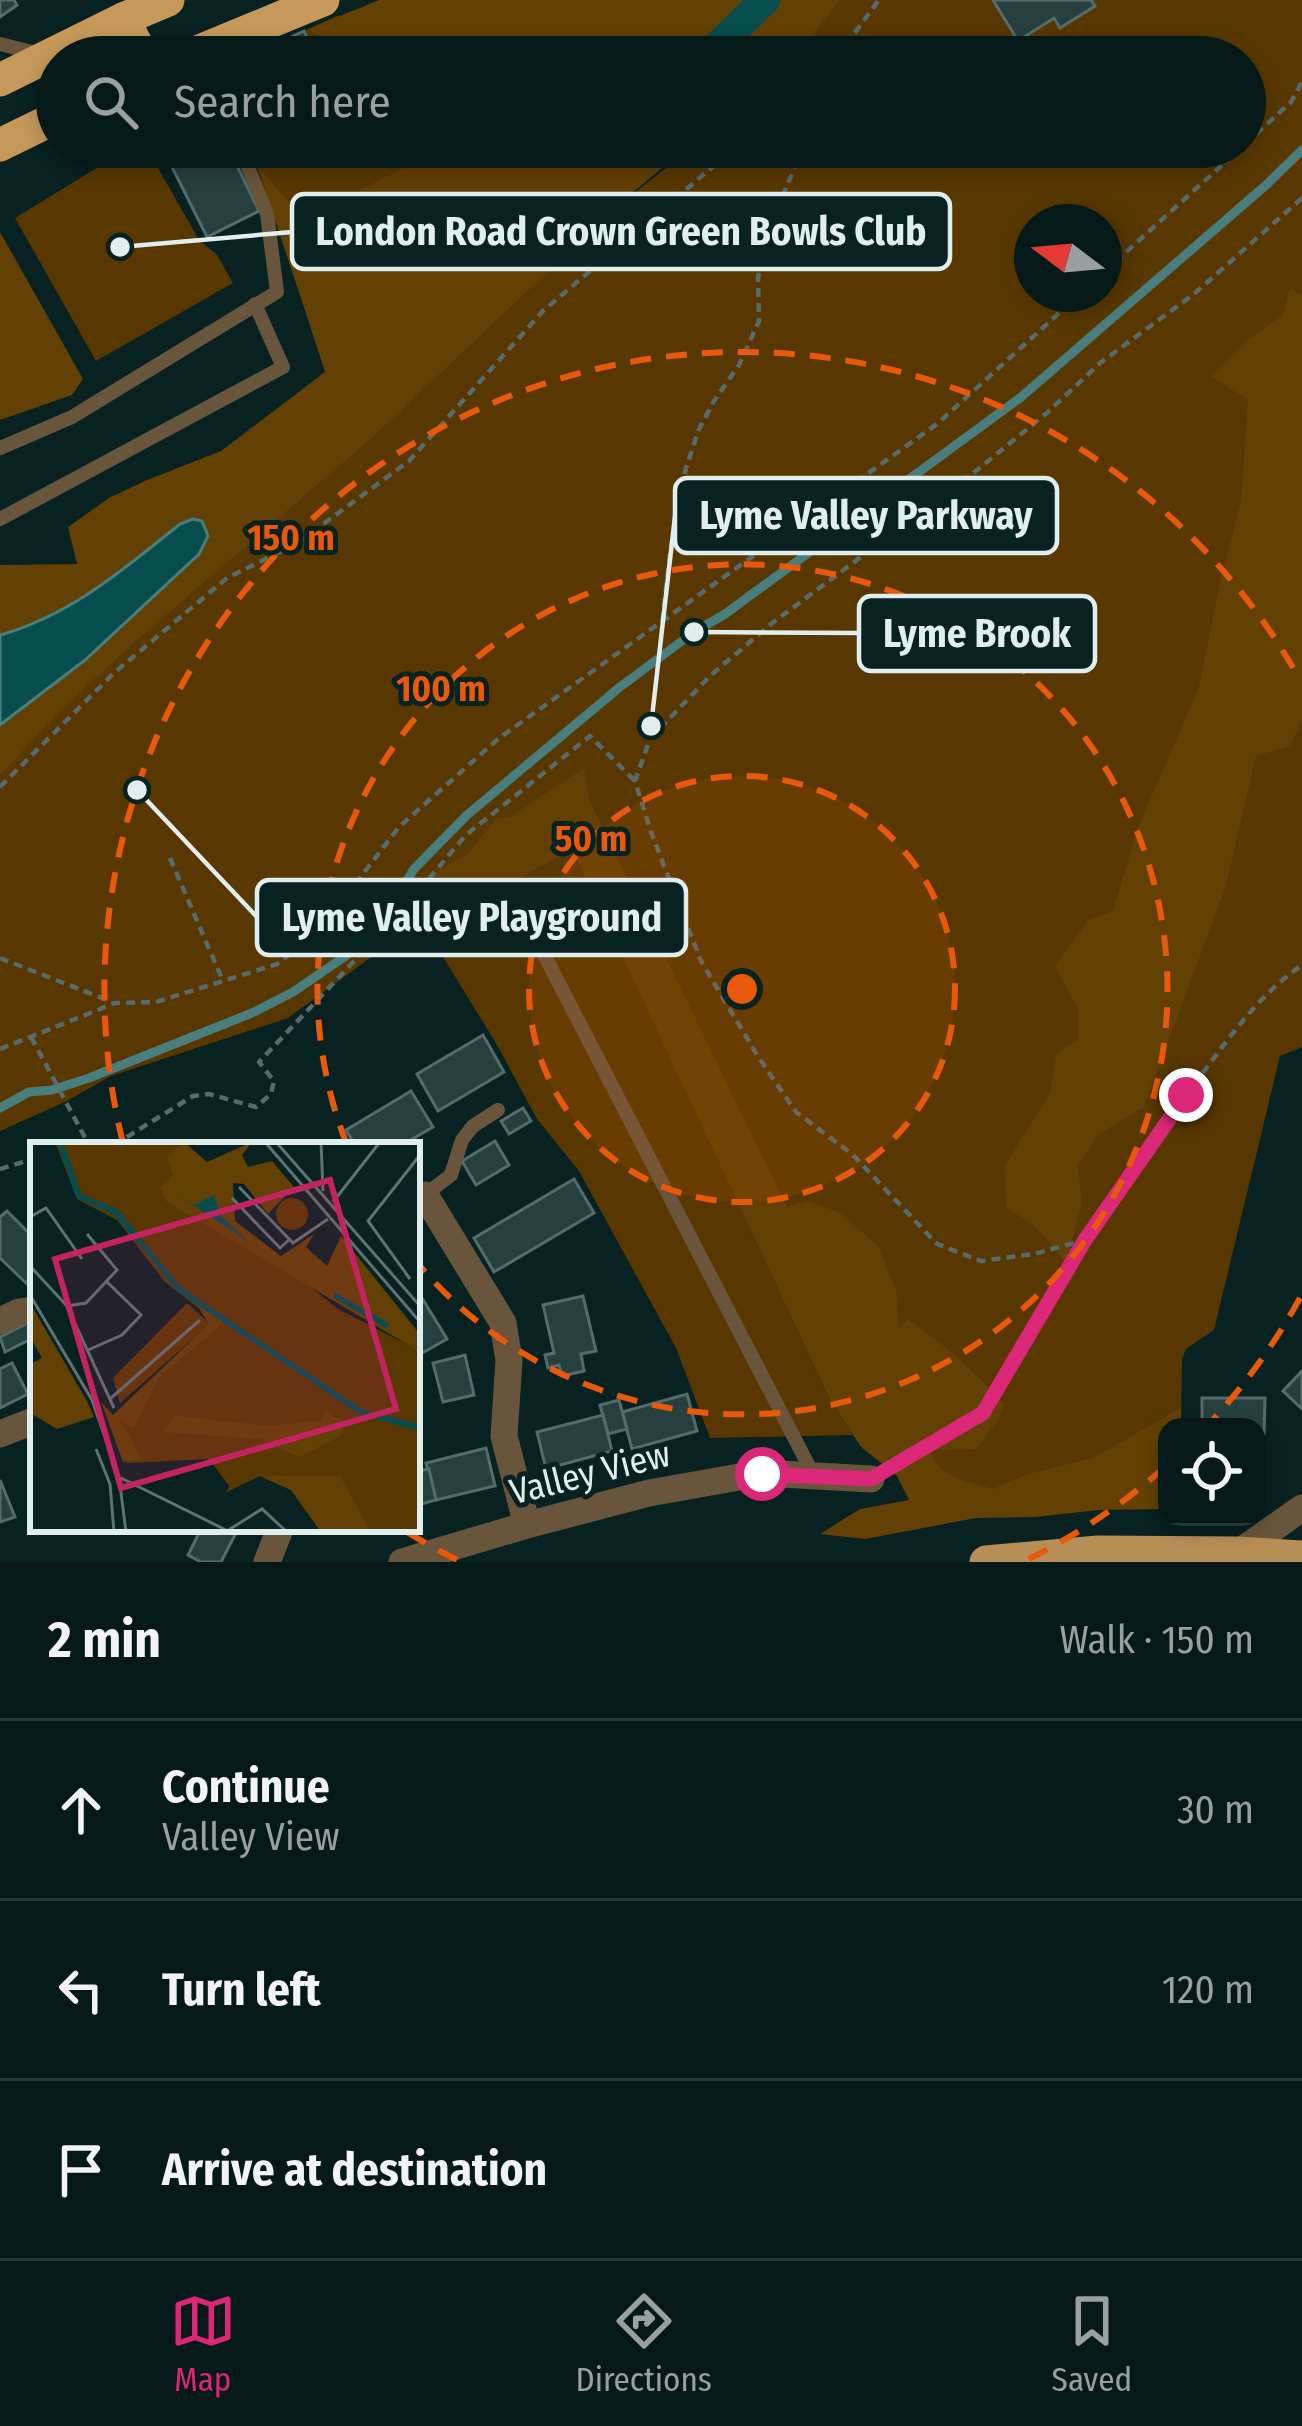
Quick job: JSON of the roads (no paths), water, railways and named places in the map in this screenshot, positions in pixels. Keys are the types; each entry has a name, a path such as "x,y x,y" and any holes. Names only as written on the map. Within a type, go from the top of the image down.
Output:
{"highway":[{"path":"87,36 168,0"},
{"path":"237,36 322,0"},
{"path":"123,19 132,36"},
{"path":"0,80 36,61"},
{"path":"0,145 36,127"}],"main road":[{"path":"986,1562 1098,1552 1302,1557"}],"street":[{"path":"421,1197 503,1323 509,1360 504,1436 527,1525"},
{"path":"0,1321 30,1310"},
{"path":"0,1434 30,1422"},
{"name":"Valley View","path":"402,1562 671,1489 762,1474 871,1479"},
{"path":"1238,1553 1302,1508"},
{"path":"267,1562 279,1532"}],"lane":[{"path":"0,44 36,54"},
{"path":"0,448 72,417 277,292 267,214 248,168"},
{"path":"0,518 284,367 255,304"},
{"path":"496,920 522,912 540,895"},
{"path":"522,912 814,1476"},
{"path":"421,1197 451,1175 462,1140 473,1126 498,1110"}],"water":[{"path":"193,519 202,521 208,536 199,554 85,660 0,725 0,635 73,603"}],"waterway":[{"path":"728,36 765,0"},
{"path":"0,1108 29,1092 89,1078 252,1013 347,955 382,921 414,869 467,815 620,687 1020,398 1302,150"}],"place":[{"name":"London Road Crown Green Bowls Club","path":"120,247"},
{"name":"Lyme Brook","path":"694,632"},
{"name":"Lyme Valley Parkway","path":"651,726"},
{"name":"Lyme Valley Playground","path":"137,790"}]}
